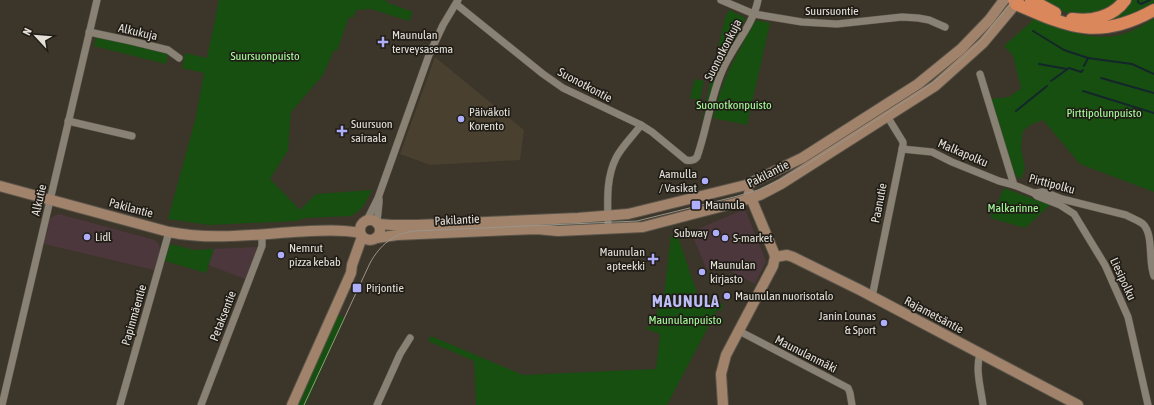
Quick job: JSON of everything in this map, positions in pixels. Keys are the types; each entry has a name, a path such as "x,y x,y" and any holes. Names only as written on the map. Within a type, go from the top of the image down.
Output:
{"highway":[{"path":"1030,0 1054,12 1080,20 1088,20 1102,17 1116,9 1125,0"},
{"path":"1016,1 1057,22 1088,29 1115,27 1154,10"}],"main road":[{"name":"Pakilantie","path":"378,223 392,225 417,225 608,216 641,212 746,185 802,158 923,80 950,59 975,35 989,20 1004,0"},
{"name":"Pakilantie","path":"330,230 367,237 537,229 558,231 608,229 651,225 750,198 771,190 935,86 983,43 1016,1"},
{"path":"723,405 722,367 726,355 773,266 775,257 746,185"},
{"name":"Pakilantie","path":"0,186 170,232 197,236 330,230 366,220"},
{"path":"366,220 372,220 378,223 380,231 379,235 367,237 361,225 366,220"},
{"path":"292,405 351,273 352,265 367,237"},
{"name":"Rajametsäntie","path":"775,257 790,256 872,296 1078,405"}],"street":[{"name":"Alkutie","path":"2,405 97,0"},
{"name":"Suursuontie","path":"721,0 754,14 779,19 822,24 865,22 902,17 929,20 945,28"},
{"name":"Suonotkonkuja","path":"690,161 695,160 697,157 713,96 722,70 754,14 758,0"},
{"name":"Suonotkontie","path":"457,2 558,85 641,125 652,132 686,160 690,161"},
{"path":"366,220 378,198 429,55 457,2"},
{"name":"Alkukuja","path":"90,32 168,50 179,58"},
{"name":"Pirttipolku","path":"980,74 1014,185 1034,192 1047,193 1062,199 1126,215 1142,224 1149,235 1151,267 1154,276"},
{"name":"Paanutie","path":"872,296 903,142 887,116"},
{"path":"68,121 132,136"},
{"path":"608,229 608,190 615,161 641,125"},
{"name":"Malkapolku","path":"902,149 932,152 952,162 1014,185"},
{"name":"Liesipolku","path":"1034,192 1037,196 1068,209 1074,214 1105,265 1128,317 1148,405"},
{"path":"378,198 378,223"},
{"name":"Papinmäentie","path":"120,405 170,232"},
{"name":"Petaksentie","path":"201,405 262,246 262,234"},
{"name":"Maunulanmäki","path":"739,331 848,388 852,405"},
{"path":"377,405 400,354 410,338"},
{"path":"980,354 978,359 983,405"}],"shaded area":[{"name":"Päiväkoti Korento","path":"435,57 524,130 520,160 430,165 400,154"},
{"name":"S-market","path":"745,209 766,261 755,284 719,265 707,270 691,232"},
{"path":"59,214 155,240 159,244 160,249 154,270 44,244 50,219"},
{"path":"257,247 245,279 208,265 214,249"}],"green space":[{"name":"Suursuonpuisto","path":"219,0 386,0 386,2 413,12 409,21 371,9 356,10 353,18 349,17 337,51 334,50 323,75 291,112 288,150 270,179 300,210 316,194 372,190 364,205 355,214 351,216 305,218 296,221 209,225 168,219 196,117 204,73 182,68 185,53 207,58"},
{"path":"1043,0 1119,0 1100,13 1073,15 1054,8"},
{"path":"1129,0 1154,0 1154,5 1125,20 1087,23"},
{"name":"Suonotkonpuisto","path":"729,10 744,17 745,20 718,72 701,123 725,18"},
{"name":"Pirttipolunpuisto","path":"1034,17 1081,34 1104,37 1116,36 1132,31 1154,18 1154,192 1080,164 1043,120 1030,125 1023,131 1021,147 1025,169 1021,179 1017,177 1012,169 990,99 1009,97 1021,88 1013,55 1004,46 1030,23"},
{"name":"Suonotkonpuisto","path":"756,20 770,23 747,125 713,118 725,80 736,55"},
{"path":"96,36 168,54 166,64 94,46"},
{"path":"695,79 704,81 700,100 690,98"},
{"name":"Malkarinne","path":"1004,188 1050,205 1025,228 991,218 991,212 994,211"},
{"name":"Maunulanpuisto","path":"677,234 699,299 723,304 721,311 717,310 667,405 476,405 474,361 428,341 431,336 523,375 656,369 660,334 646,329 647,326 652,327 661,295 664,295 671,235"},
{"path":"170,244 194,250 214,249 206,273 165,261"},
{"path":"337,314 345,318 306,405 296,405"}],"waterway":[{"path":"1138,0 1141,4 1150,0"},
{"path":"1033,31 1064,50 1088,58 1132,64 1154,74"},
{"path":"1084,66 1088,58"},
{"path":"1039,64 1067,69"},
{"path":"1051,81 1069,68 1081,72 1083,70"},
{"path":"1101,78 1154,93"},
{"path":"1016,111 1047,86"},
{"path":"1083,91 1154,113"}],"tram line":[{"path":"304,405 370,263 383,245 394,237 407,232 415,231 637,221 758,190 806,165 924,89 965,56 984,37 1013,0"}],"place":[{"name":"Maunulan terveysasema","path":"383,42"},
{"name":"Päiväkoti Korento","path":"461,119"},
{"name":"Suursuon sairaala","path":"342,131"},
{"name":"Aamulla / Vasikat","path":"705,181"},
{"name":"Maunula","path":"696,205"},
{"name":"Subway","path":"716,233"},
{"name":"Lidl","path":"87,237"},
{"name":"S-market","path":"725,238"},
{"name":"Nemrut pizza kebab","path":"281,255"},
{"name":"Maunulan apteekki","path":"653,259"},
{"name":"Maunulan kirjasto","path":"702,272"},
{"name":"Pirjontie","path":"357,288"},
{"name":"Maunulan nuorisotalo","path":"727,296"},
{"name":"Janin Lounas & Sport","path":"884,323"}],"district":[{"name":"MAUNULA","path":"686,301"}]}
